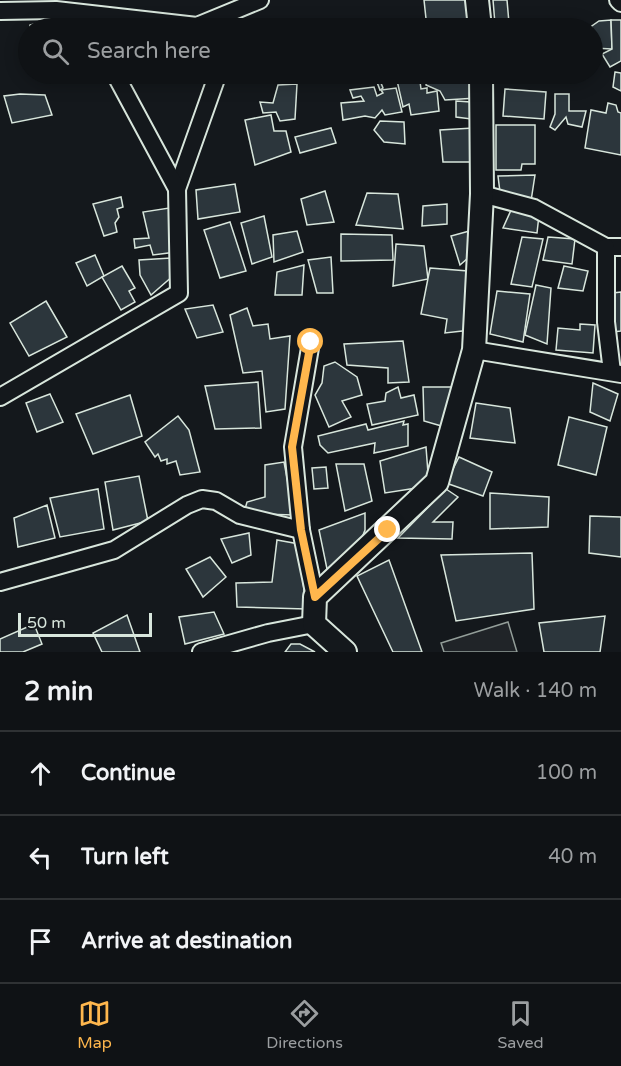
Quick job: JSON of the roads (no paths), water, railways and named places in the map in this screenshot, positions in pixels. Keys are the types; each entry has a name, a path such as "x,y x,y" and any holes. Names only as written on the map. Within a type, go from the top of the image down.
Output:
{"street":[{"path":"218,18 260,0"},
{"path":"477,0 479,18"},
{"path":"0,11 56,5 131,18"},
{"path":"87,12 90,18"},
{"path":"120,84 177,189"},
{"path":"0,397 179,293 177,189 214,84"},
{"path":"315,597 437,482 474,350 482,194 481,84"},
{"path":"474,350 616,373 606,322 614,247 534,208 482,194"},
{"path":"311,342 292,447 301,530 315,597 314,624"},
{"path":"0,582 114,550 187,505 202,499 216,501 240,515 301,530"},
{"path":"314,624 345,652"},
{"path":"201,652 268,633 314,624"}]}
